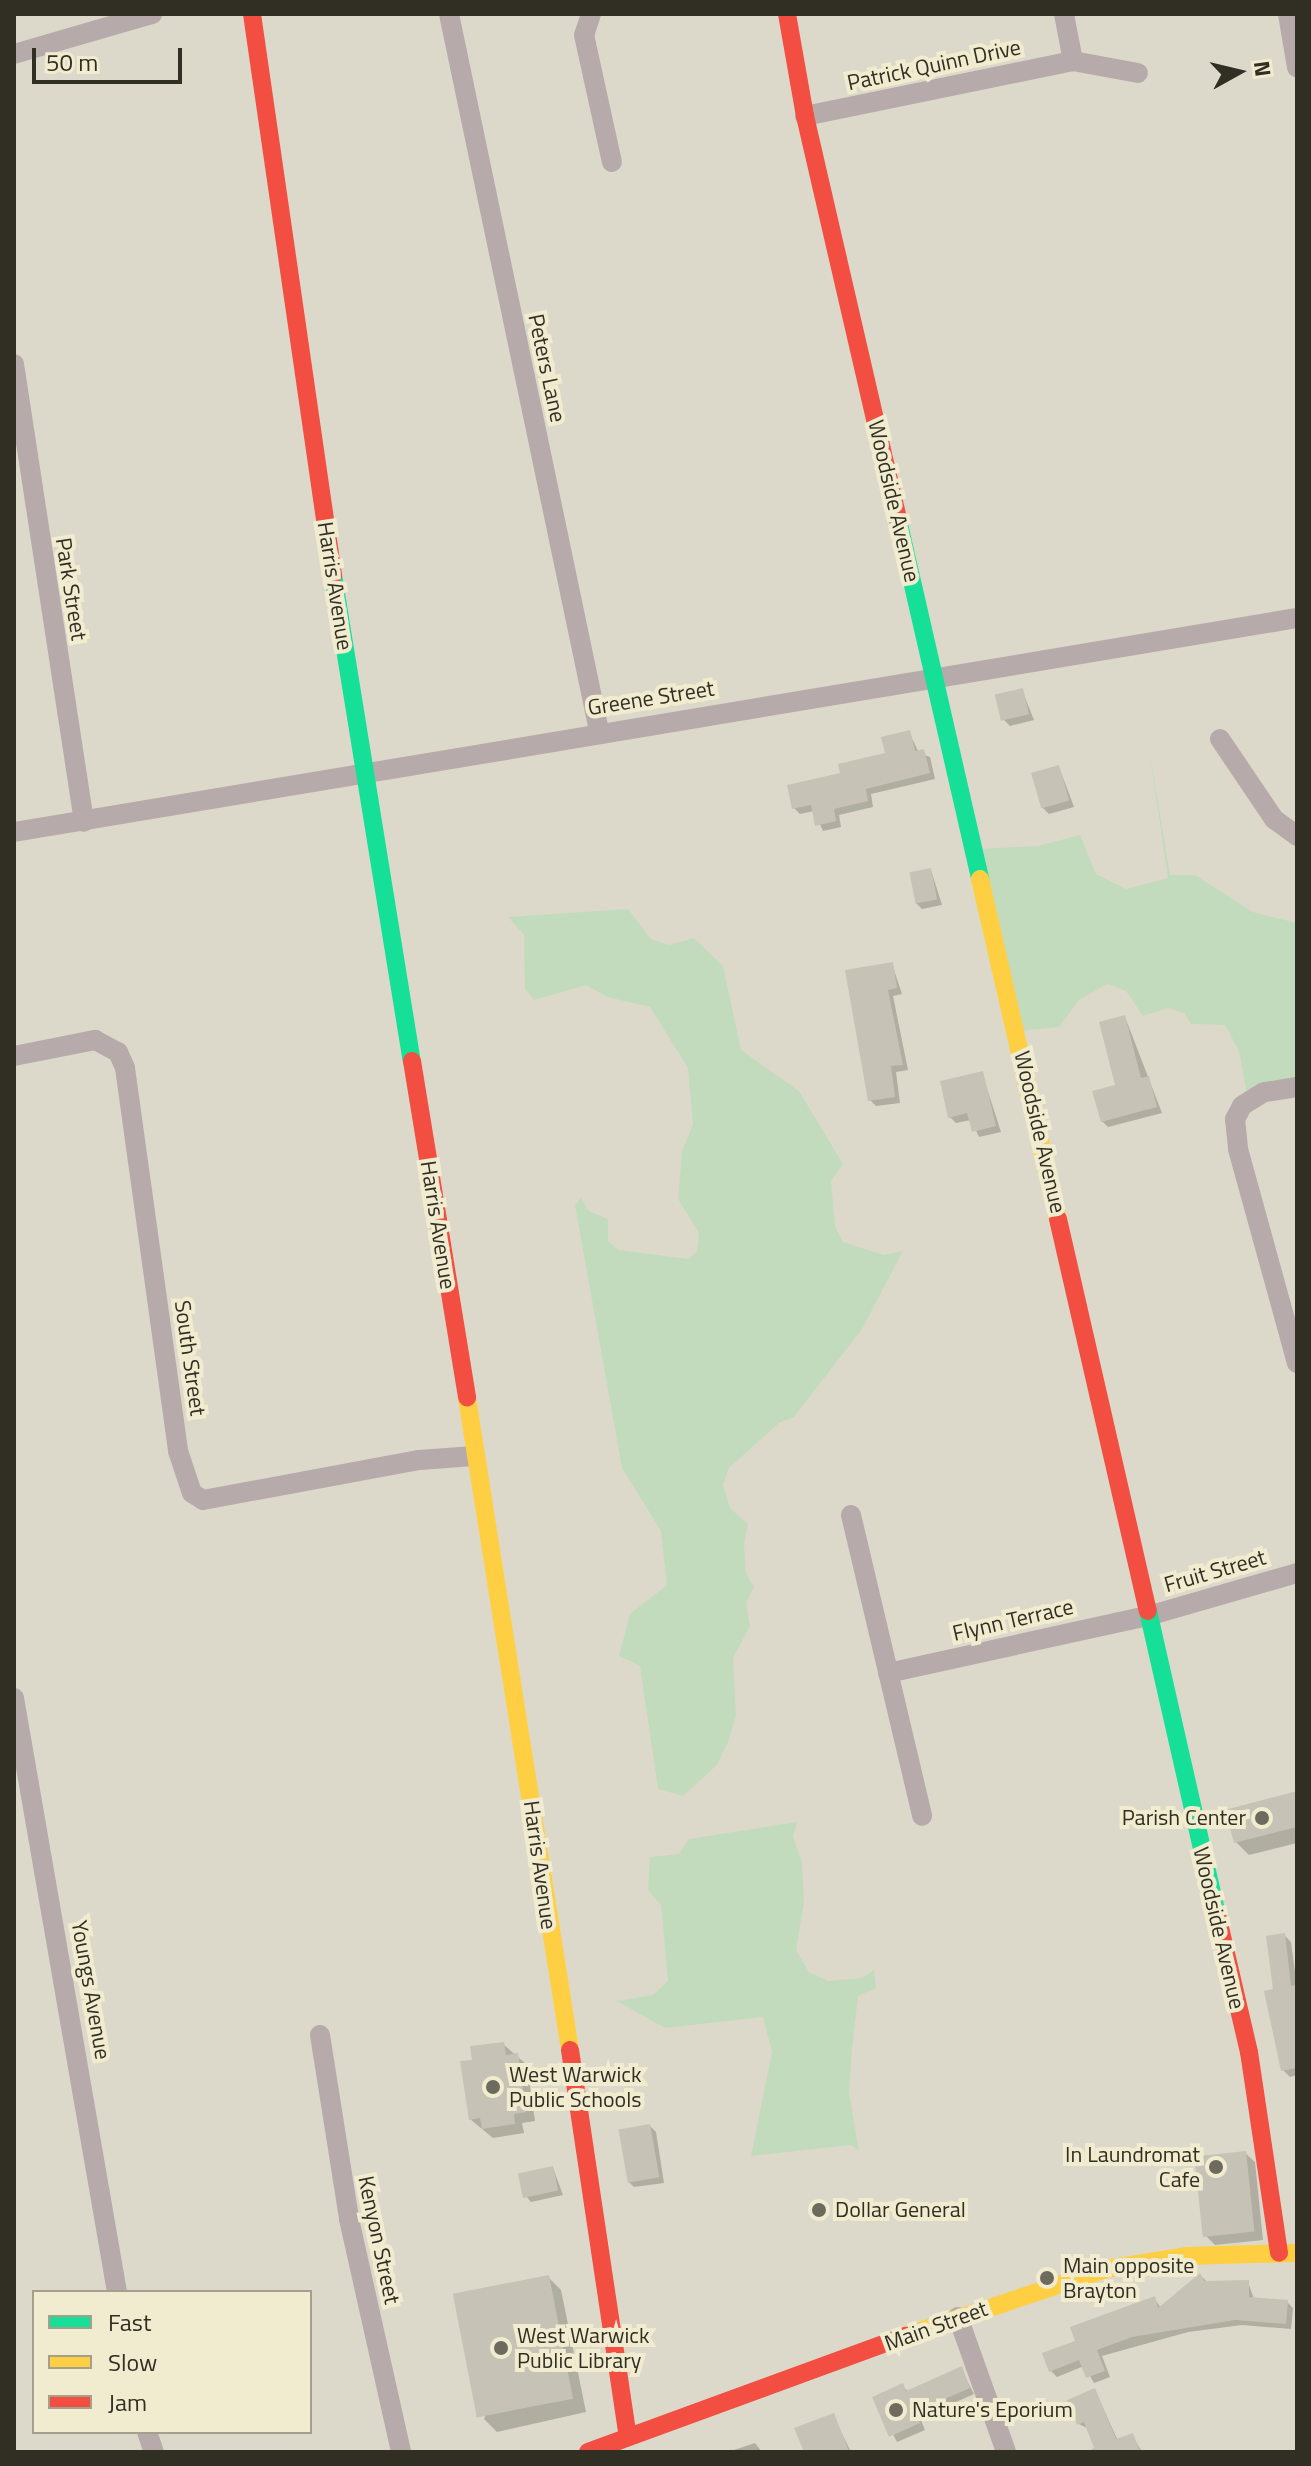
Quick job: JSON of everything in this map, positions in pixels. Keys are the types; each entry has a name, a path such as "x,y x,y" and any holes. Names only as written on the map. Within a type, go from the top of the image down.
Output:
{"street":[{"path":"14,54 152,14"},
{"name":"Harris Avenue","path":"252,14 280,234 474,1456 618,2444"},
{"name":"Peters Lane","path":"449,14 599,731"},
{"path":"591,14 585,23 587,53 612,162"},
{"name":"Woodside Avenue","path":"787,14 805,116 1249,2052 1288,2253"},
{"path":"1064,14 1073,61"},
{"path":"1288,14 1297,62"},
{"name":"Patrick Quinn Drive","path":"805,116 1073,61 1138,73"},
{"name":"Park Street","path":"14,364 84,822"},
{"name":"Greene Street","path":"14,832 599,731 1297,618"},
{"path":"1220,739 1274,819 1297,836"},
{"name":"South Street","path":"14,1056 95,1040 118,1052 125,1068 178,1451 192,1493 203,1500 419,1460 474,1456"},
{"path":"1297,1087 1264,1092 1242,1106 1235,1119 1238,1149 1297,1363"},
{"path":"851,1515 922,1816"},
{"name":"Fruit Street","path":"1148,1616 1297,1573"},
{"name":"Flynn Terrace","path":"888,1673 1148,1616"},
{"name":"Youngs Avenue","path":"14,1698 117,2290"},
{"name":"Kenyon Street","path":"320,2035 349,2219 401,2452"},
{"name":"Main Street","path":"588,2452 618,2444 958,2317 1106,2269 1186,2256 1288,2253"},
{"path":"958,2317 1006,2452"}],"green space":[{"path":"1149,749 1170,875 1195,875 1253,912 1297,923 1297,1088 1248,1100 1239,1051 1225,1025 1191,1024 1184,1013 1168,1008 1143,1016 1126,991 1108,984 1080,999 1059,1027 1019,1031 977,849 1038,846 1080,835 1096,874 1126,889 1168,878"},
{"path":"628,909 651,939 669,945 694,938 723,966 741,1050 799,1091 843,1164 831,1181 835,1226 843,1242 884,1255 903,1251 862,1329 794,1417 779,1423 729,1468 723,1485 730,1508 748,1524 744,1544 746,1573 754,1587 746,1603 750,1626 733,1658 736,1716 728,1742 717,1765 683,1796 658,1789 640,1666 619,1656 630,1614 667,1585 661,1531 622,1468 575,1205 581,1198 589,1211 608,1219 608,1241 618,1250 689,1259 697,1251 699,1233 678,1199 682,1151 693,1124 688,1068 650,1007 607,997 586,985 534,1000 525,989 524,935 508,917"},
{"path":"797,1822 793,1837 802,1862 804,1902 796,1950 809,1972 828,1981 862,1978 874,1970 876,1988 858,1996 852,2050 849,2092 859,2151 851,2145 751,2156 772,2052 763,2017 665,2028 617,2001 653,1995 668,1981 661,1905 648,1890 650,1857 679,1854 689,1839"}],"building":[{"path":"1023,688 1029,714 1001,721 995,695"},
{"path":"910,730 915,751 924,749 930,773 866,789 868,801 834,809 836,821 815,826 811,805 792,809 787,785 840,773 838,764 885,753 881,737"},
{"path":"1059,765 1069,801 1041,809 1031,773"},
{"path":"931,868 937,899 916,904 909,872"},
{"path":"893,962 897,988 888,990 903,1065 891,1066 895,1097 868,1101 845,970"},
{"path":"1125,1015 1141,1078 1149,1076 1157,1107 1101,1122 1092,1091 1115,1085 1099,1022"},
{"path":"983,1071 996,1126 972,1132 967,1113 948,1118 940,1081"},
{"name":"Parish Center","path":"1297,1791 1297,1827 1234,1843 1225,1810"},
{"path":"1285,1933 1291,1986 1297,1985 1297,2068 1281,2071 1264,1991 1273,1989 1266,1936"},
{"name":"West Warwick Public Schools","path":"504,2042 506,2055 518,2053 526,2112 514,2114 515,2124 482,2129 480,2118 469,2120 460,2061 472,2060 470,2046"},
{"path":"650,2124 659,2177 628,2183 618,2130"},
{"path":"1246,2151 1254,2232 1203,2237 1194,2156"},
{"path":"553,2166 558,2190 523,2198 518,2173"},
{"path":"1200,2273 1204,2281 1249,2280 1249,2297 1288,2300 1286,2324 1235,2320 1132,2337 1097,2350 1105,2371 1086,2378 1079,2360 1049,2372 1042,2353 1075,2341 1070,2327 1155,2296 1158,2308"},
{"name":"West Warwick Public Library","path":"549,2275 573,2399 477,2417 453,2294"},
{"path":"962,2366 970,2388 915,2412 920,2423 889,2437 872,2397 903,2383 906,2391"},
{"path":"1095,2388 1116,2439 1133,2433 1140,2452 1087,2452 1094,2448 1084,2422 1077,2425 1067,2400"},
{"path":"834,2413 849,2452 804,2452 794,2428"}],"traffic: fast":[{"path":"898,520 980,879"},
{"path":"333,575 412,1061"},
{"path":"1148,1611 1218,1919"}],"traffic: slow":[{"path":"980,879 1058,1219"},
{"path":"467,1398 570,2050"},
{"path":"905,2336 1106,2269 1186,2256 1296,2253"}],"traffic: jam":[{"path":"252,14 333,575"},
{"path":"787,14 805,116 898,520"},
{"path":"412,1061 467,1398"},
{"path":"1058,1219 1148,1611"},
{"path":"1218,1919 1249,2052 1279,2253"},
{"path":"570,2050 628,2436"},
{"path":"588,2452 905,2336"}],"place":[{"name":"Parish Center","path":"1262,1818"},
{"name":"West Warwick Public Schools","path":"493,2087"},
{"name":"In Laundromat Cafe","path":"1216,2167"},
{"name":"Dollar General","path":"819,2210"},
{"name":"Main opposite Brayton","path":"1047,2278"},
{"name":"West Warwick Public Library","path":"501,2348"},
{"name":"Nature's Eporium","path":"896,2410"}]}
